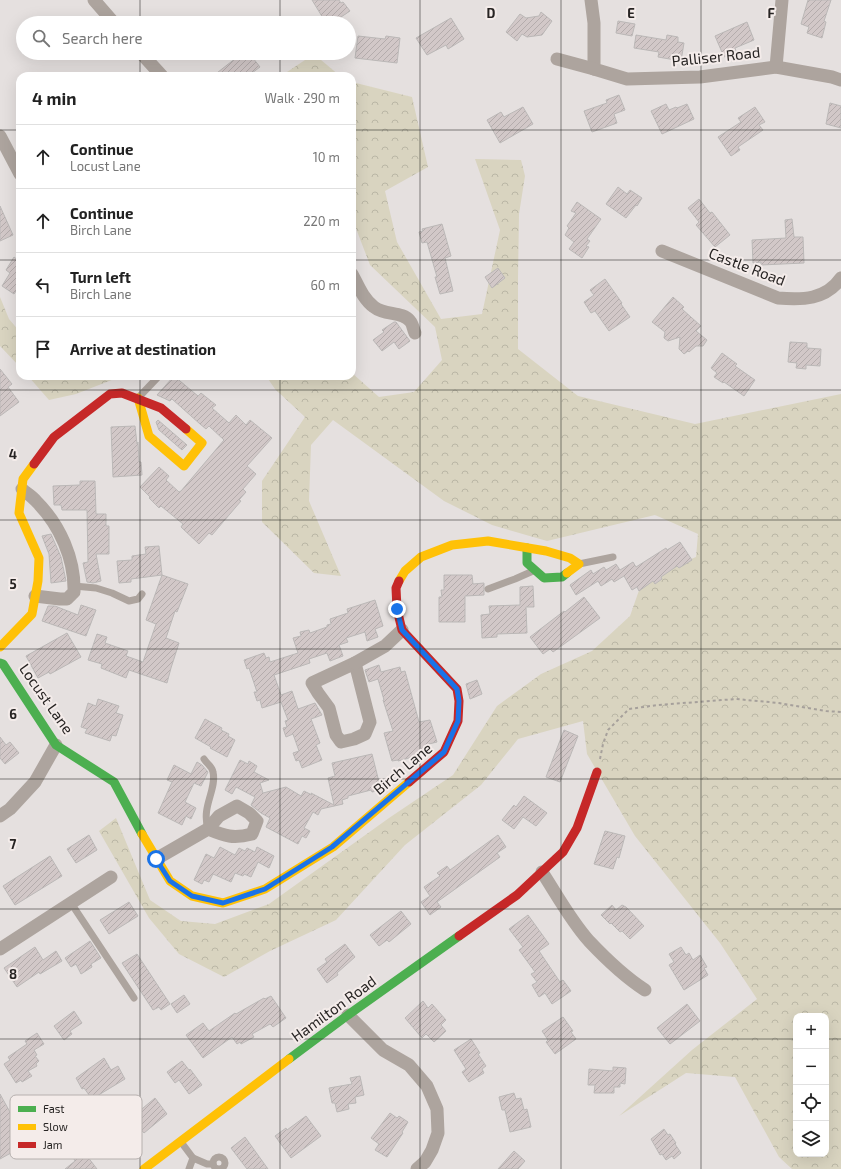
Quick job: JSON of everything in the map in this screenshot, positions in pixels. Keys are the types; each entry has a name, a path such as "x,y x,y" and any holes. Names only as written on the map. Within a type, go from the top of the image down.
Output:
{"street":[{"path":"94,0 108,16"},
{"path":"592,0 594,23 594,69"},
{"path":"776,67 782,0"},
{"name":"Palliser Road","path":"557,59 627,79 644,80 700,77 776,67 841,80"},
{"path":"147,60 158,72"},
{"path":"0,136 16,166"},
{"name":"Castle Road","path":"662,251 778,298 798,300 814,298 825,292 841,278"},
{"path":"356,282 363,296 374,308 385,313 399,315 406,318 411,322 415,333"},
{"path":"0,648 32,614 38,581 39,558 19,513 23,479 54,438 110,394 122,393 138,398 161,408 202,443 184,466 149,436 138,398"},
{"path":"22,489 36,500 53,522 64,540 74,579 74,592 67,599 35,596"},
{"name":"Birch Lane","path":"170,881 192,896 223,903 265,889 332,847 444,752 458,721 459,701 457,689 402,630 397,609 396,588 405,571 421,557 452,545 488,542 546,551 570,558 579,564"},
{"path":"527,548 528,563 544,578 562,578 579,564"},
{"path":"355,663 370,722 364,734 354,739 341,742 336,735 329,708 318,694 312,683 355,663 385,646 402,630"},
{"name":"Locust Lane","path":"0,663 56,745 114,782 156,859 170,881"},
{"path":"0,816 10,809 35,782 56,745"},
{"name":"Hamilton Road","path":"144,1169 348,1015 517,895 563,852 577,828 597,772"},
{"path":"156,859 208,829"},
{"path":"542,872 571,917 589,941 629,980 645,990"},
{"path":"0,949 111,877"},
{"path":"348,1015 383,1050 409,1065 427,1086 438,1109 438,1133 432,1150 425,1162 417,1169"}],"lane":[{"path":"138,398 155,380"},
{"path":"579,564 613,557"},
{"path":"488,589 535,570"},
{"path":"74,586 96,588 112,593 129,601 138,599 142,594"},
{"path":"204,759 209,764 213,773 213,784 205,820 208,829"},
{"path":"71,903 134,998"},
{"path":"180,1141 193,1158 208,1164 213,1164"},
{"path":"189,1169 193,1158"}],"path":[{"path":"597,772 603,744 608,730 629,709 658,705 736,699 779,702 826,711 841,712"}],"green space":[{"path":"305,60 321,60 335,72 287,72"},
{"path":"356,83 412,97 428,167 385,191 397,242 441,319 482,314 500,230 475,159 521,160 525,176 519,214 518,349 578,396 695,424 841,394 841,1169 792,1169 779,1157 735,1077 686,1073 619,1116 692,1050 757,999 720,943 635,836 587,754 583,721 518,739 481,785 405,845 336,920 270,951 224,977 179,954 149,918 99,831 116,818 150,900 181,921 215,924 269,904 389,818 453,775 497,706 541,674 592,651 630,616 643,579 696,557 698,534 655,515 547,541 492,525 444,501 333,420 311,445 309,501 341,576 314,573 262,522 262,481 305,417 275,389 269,380 356,380 356,377 379,397 414,392 442,360 435,327 370,265 356,228"},
{"path":"0,297 9,319 16,327 16,363 0,346"},
{"path":"32,380 112,380 76,394 49,400"}],"building":[{"path":"312,0 339,0 341,3 343,2 350,11 342,16 322,16"},
{"path":"808,0 831,0 824,21 826,22 822,38 807,33 809,27 801,24"},
{"path":"541,12 552,21 542,35 527,37 522,34 517,41 506,32 520,14 526,18 539,16"},
{"path":"451,18 464,39 448,49 446,45 427,55 416,38"},
{"path":"618,21 635,24 632,36 616,33"},
{"path":"747,22 754,40 735,48 736,51 724,57 715,36"},
{"path":"636,35 666,40 667,35 678,37 678,42 684,43 681,61 658,57 659,52 634,48"},
{"path":"358,36 385,39 386,36 400,38 397,63 356,58"},
{"path":"233,60 254,60 260,67 253,72 218,72"},
{"path":"619,95 625,110 614,114 617,123 592,132 584,111 607,103 606,100"},
{"path":"830,103 841,106 841,128 826,124"},
{"path":"666,104 669,110 687,104 694,119 662,134 651,111"},
{"path":"523,107 533,124 500,143 487,120 501,112 504,117"},
{"path":"755,107 765,122 759,125 763,130 738,147 740,150 731,156 718,137 741,122 738,118"},
{"path":"618,187 627,194 630,190 642,198 626,218 606,204"},
{"path":"699,199 710,213 712,212 730,235 715,247 696,225 699,222 688,208"},
{"path":"577,202 601,219 587,239 590,241 586,246 589,247 582,258 569,249 574,242 565,235 569,228 567,226 576,213 571,211"},
{"path":"0,206 13,235 0,241"},
{"path":"792,219 794,237 803,237 804,263 761,265 761,262 753,263 752,240 786,238 785,220"},
{"path":"442,224 451,256 445,258 453,291 440,294 435,277 437,277 427,242 422,243 419,232 423,231 422,229"},
{"path":"14,257 16,258 16,291 14,294 2,286 10,273 6,270"},
{"path":"498,268 505,278 492,288 485,277"},
{"path":"605,279 630,317 609,331 595,311 591,313 584,302 594,295 590,290"},
{"path":"673,297 684,307 682,309 701,326 696,331 707,340 703,346 696,346 684,354 679,349 680,337 668,341 664,338 665,332 652,322"},
{"path":"396,322 410,341 399,349 394,342 382,351 373,340 384,332 382,330"},
{"path":"790,342 807,343 807,348 821,349 820,366 806,365 806,369 796,368 797,363 788,362"},
{"path":"722,353 737,364 735,366 755,380 744,396 714,377 717,373 711,368"},
{"path":"0,369 12,384 8,387 19,402 0,416"},
{"path":"170,380 179,380 198,396 201,393 216,405 212,408 229,423 236,415 246,425 250,420 272,438 247,466 256,474 243,489 246,492 239,500 241,501 212,535 209,533 199,544 181,527 183,524 161,506 159,508 140,487 159,467 169,476 166,480 179,492 181,491 224,440 209,426 206,429 172,399 170,401 157,395"},
{"path":"158,420 187,445 182,450 159,430 156,422"},
{"path":"135,426 142,475 113,477 111,427"},
{"path":"80,481 95,481 96,514 106,514 106,526 109,526 109,554 96,554 101,581 93,583 87,582 83,563 88,562 87,510 62,510 61,505 54,505 53,486 80,485"},
{"path":"51,534 61,557 66,581 51,583 49,554 42,536"},
{"path":"680,542 692,560 679,568 677,566 661,577 662,579 655,584 653,581 639,591 637,587 632,590 624,576 614,582 612,579 601,586 598,581 576,595 570,585 591,570 593,574 604,567 606,570 616,564 620,570 633,562 636,567 666,548 667,550"},
{"path":"159,546 162,575 131,579 131,582 119,583 117,561 132,560 132,556 146,554 145,547"},
{"path":"162,575 188,584 177,612 175,611 166,638 179,643 167,683 129,670 126,678 101,668 102,664 88,660 97,634 107,637 105,643 128,651 126,656 143,662 156,624 146,620"},
{"path":"444,575 472,575 473,584 484,583 484,595 465,596 465,622 439,622 439,597 442,597 441,590 444,590"},
{"path":"533,586 534,607 526,607 527,633 497,634 497,637 482,638 481,615 490,614 489,606 520,605 520,587"},
{"path":"584,597 600,618 553,652 550,649 543,654 530,637"},
{"path":"375,600 383,626 375,629 378,637 367,641 365,632 346,638 348,642 339,645 343,656 330,661 327,653 309,659 310,663 274,675 281,695 292,691 298,709 315,703 322,715 311,719 320,743 316,745 322,760 302,768 299,760 296,761 293,753 299,751 293,734 286,737 283,728 287,727 285,721 288,720 281,702 262,708 260,700 257,701 254,692 257,692 249,668 247,669 244,660 264,653 266,658 269,657 270,662 298,653 293,638 301,636 300,632 309,630 310,633 327,627 327,625 331,624 330,619 348,613 347,609"},
{"path":"81,605 96,610 86,636 42,621 48,606 55,606 78,615"},
{"path":"67,633 81,657 50,674 49,672 38,678 26,656"},
{"path":"379,665 381,672 400,667 401,672 405,671 419,722 430,720 437,742 429,744 430,747 421,750 421,752 415,754 416,756 398,761 392,761 384,733 393,731 378,679 369,682 365,670"},
{"path":"477,680 482,694 470,699 466,684"},
{"path":"98,699 119,706 116,713 123,715 116,736 112,735 110,741 85,733 87,729 81,727 88,703 96,706"},
{"path":"205,719 222,728 221,730 229,734 228,736 235,740 227,757 195,738"},
{"path":"564,730 578,736 560,782 546,777"},
{"path":"0,737 6,745 10,742 19,753 5,764 0,758"},
{"path":"372,754 381,790 372,792 371,790 348,796 348,798 342,800 343,804 321,809 318,815 313,812 304,828 310,831 306,838 302,836 298,844 266,827 270,818 251,805 255,797 236,787 232,794 225,790 240,760 248,764 249,761 257,766 254,772 269,780 260,783 263,793 286,787 301,796 304,791 312,795 311,793 334,805 328,778 335,776 332,763"},
{"path":"197,762 208,772 201,786 194,783 185,802 196,808 191,819 186,816 182,825 158,813 172,782 167,780 174,765 191,774"},
{"path":"524,796 547,813 536,826 523,817 514,829 502,820 514,805 516,807"},
{"path":"605,831 625,836 619,858 617,857 613,869 594,864"},
{"path":"89,835 97,850 76,863 67,849"},
{"path":"498,835 506,847 497,853 500,857 437,902 441,907 430,915 421,902 430,896 424,887 440,876 437,873 447,866 450,870"},
{"path":"220,847 235,855 239,848 245,851 247,848 255,852 257,847 274,856 269,868 258,862 251,877 244,874 243,876 235,873 231,882 213,874 209,882 204,880 202,884 194,880 206,854 214,858"},
{"path":"50,856 62,876 15,905 3,886"},
{"path":"129,902 138,916 109,934 100,920"},
{"path":"612,905 616,910 622,905 626,907 644,926 630,939 601,915"},
{"path":"401,911 411,924 389,942 387,940 379,946 370,935"},
{"path":"528,915 549,944 539,951 560,982 563,980 571,991 552,1004 545,993 539,997 532,985 537,982 531,974 535,972 519,950 523,947 509,929"},
{"path":"90,941 101,958 91,964 92,967 81,974 76,964 71,967 65,958"},
{"path":"345,944 355,957 337,973 338,975 327,983 317,969 327,962 325,959"},
{"path":"35,947 43,960 56,951 62,961 40,974 39,972 17,987 4,968"},
{"path":"681,947 686,955 689,953 693,960 700,955 707,967 704,968 708,975 684,990 669,965 674,962 669,954"},
{"path":"137,954 170,1004 161,1010 159,1007 153,1010 122,963"},
{"path":"184,995 190,1004 177,1013 171,1004"},
{"path":"271,996 286,1018 273,1027 270,1024 252,1034 254,1037 241,1044 240,1042 237,1044 232,1037 203,1058 186,1035 203,1023 209,1031 235,1013 236,1014 264,998 265,999"},
{"path":"423,1001 428,1008 432,1004 446,1020 441,1025 446,1031 434,1042 426,1034 422,1038 405,1018"},
{"path":"687,1004 700,1021 670,1044 657,1028"},
{"path":"74,1011 82,1023 70,1031 72,1034 64,1040 54,1026"},
{"path":"563,1017 573,1031 571,1032 576,1039 555,1054 546,1042 548,1040 542,1031"},
{"path":"37,1033 44,1044 34,1050 37,1055 35,1056 39,1061 36,1064 37,1066 28,1071 32,1076 22,1082 21,1080 16,1083 4,1064 10,1060 8,1057 27,1044 25,1041"},
{"path":"471,1039 486,1066 482,1069 484,1073 469,1082 462,1072 466,1069 454,1050"},
{"path":"104,1058 111,1070 118,1066 125,1079 99,1095 89,1095 84,1088 82,1089 76,1078"},
{"path":"182,1061 202,1085 189,1094 179,1080 175,1083 167,1072"},
{"path":"613,1067 626,1068 625,1084 620,1083 620,1087 614,1087 614,1093 594,1093 595,1085 588,1085 589,1069 613,1071"},
{"path":"360,1076 364,1095 355,1097 356,1103 348,1104 349,1109 337,1112 335,1103 332,1103 329,1088 352,1084 350,1078"},
{"path":"514,1093 516,1099 521,1098 524,1110 527,1109 531,1127 510,1132 505,1110 502,1110 499,1097"},
{"path":"0,1094 10,1112 10,1153 0,1159"},
{"path":"155,1098 167,1114 144,1133 142,1131 142,1109"},
{"path":"390,1113 397,1118 399,1116 408,1122 402,1132 403,1133 387,1157 375,1150 379,1144 371,1138"},
{"path":"306,1116 321,1136 291,1158 275,1136 286,1128 287,1130"},
{"path":"664,1129 668,1135 670,1134 681,1153 674,1159 672,1156 666,1160 662,1154 660,1155 651,1139"},
{"path":"245,1137 268,1169 247,1169 231,1148"},
{"path":"514,1151 525,1161 518,1169 498,1169"},
{"path":"74,1159 89,1159 97,1169 65,1169 75,1161"}],"traffic: fast":[{"path":"527,548 527,563 544,578 562,577 567,573"},
{"path":"0,663 3,664 56,745 114,782 142,834"},
{"path":"289,1059 459,936"}],"traffic: slow":[{"path":"138,398 149,436 184,466 202,443 186,429"},
{"path":"0,647 32,614 38,581 39,558 19,513 23,479 34,464"},
{"path":"399,581 405,571 421,557 452,545 488,541 546,551 570,558 579,564 567,573"},
{"path":"142,834 170,881 192,896 223,903 265,889 333,847 409,782"},
{"path":"144,1169 289,1059"}],"traffic: jam":[{"path":"34,464 54,437 110,394 122,393 161,408 186,429"},
{"path":"399,581 396,588 397,609 402,630 457,689 459,701 458,721 444,752 409,782"},
{"path":"459,936 517,895 563,852 577,828 597,772"}],"route":[{"path":"156,859 170,881 192,896 223,903 265,889 332,847 444,752 458,721 459,701 457,689 402,630 397,609"}]}
